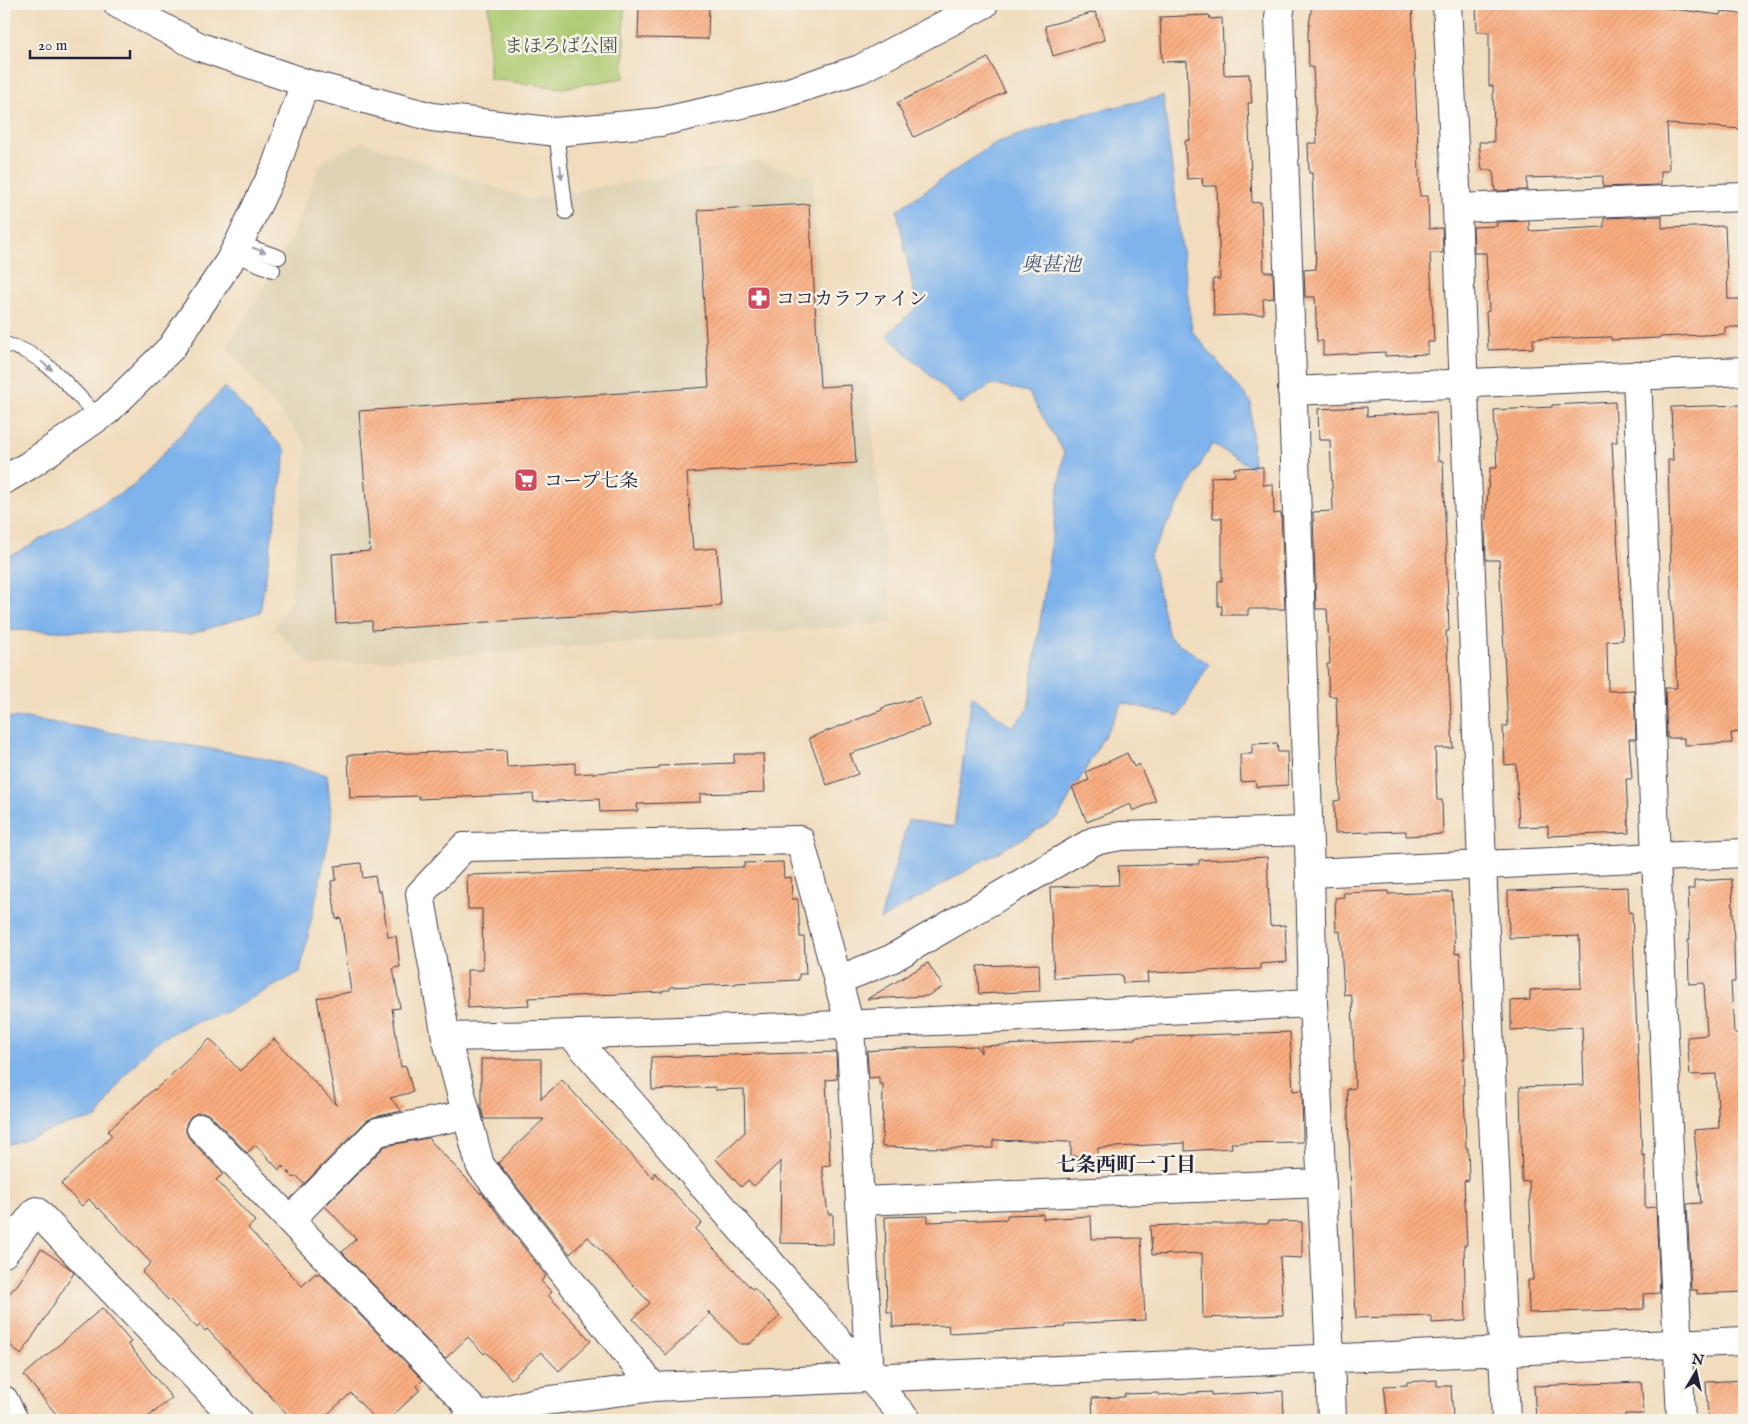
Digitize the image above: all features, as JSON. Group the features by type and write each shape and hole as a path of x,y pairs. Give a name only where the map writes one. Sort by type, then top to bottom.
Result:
{"street":[{"path":"118,4 200,47 305,83 432,117 556,132 660,122 773,97 860,69 984,4"},
{"path":"1281,4 1278,16 1310,873 1313,1003 1332,1420"},
{"path":"1447,4 1506,1420"},
{"path":"4,480 28,466 107,411 171,348 236,249 275,168 305,83"},
{"path":"1457,208 1744,197"},
{"path":"1292,391 1744,371"},
{"path":"1637,375 1681,1420"},
{"path":"838,980 891,959 1094,841 1121,836 1308,831"},
{"path":"653,1387 480,1165 446,1037 420,894 464,848 800,840 850,1026 870,1378"},
{"path":"1310,873 1744,853"},
{"path":"446,1037 850,1026 1313,1003"},
{"path":"572,1035 907,1420"},
{"path":"290,1220 377,1132 466,1115"},
{"path":"201,1128 290,1220 473,1418 540,1411 653,1387 1744,1341"},
{"path":"860,1201 1322,1183"},
{"path":"4,1253 36,1211 237,1420"},
{"path":"4,1400 14,1420"}],"lane":[{"path":"556,132 566,212"},
{"path":"236,249 276,263"},
{"path":"4,344 14,346 54,372 98,417"}],"shaded area":[{"path":"363,142 529,199 756,161 812,176 827,381 868,383 892,623 311,666 275,628 291,599 307,445 227,348 292,237 320,166 329,158"}],"green space":[{"name":"まほろば公園","path":"489,4 624,4 624,78 562,88 489,79"}],"water":[{"name":"奥甚池","path":"1163,96 1192,331 1251,402 1253,468 1212,444 1150,555 1169,637 1209,664 1179,716 1123,703 1058,818 880,920 908,820 954,827 972,696 1012,727 1028,709 1064,452 1028,392 992,384 961,404 887,335 917,307 897,210 995,143 1080,115"},
{"path":"225,387 286,451 260,612 191,634 4,630 4,558 132,487"},
{"path":"4,718 26,718 258,757 327,775 332,824 300,972 226,1012 188,1025 152,1045 124,1076 97,1118 66,1125 4,1147"}],"building":[{"path":"639,4 709,4 708,39 638,38"},
{"path":"1312,4 1412,4 1420,196 1428,196 1429,229 1442,228 1443,253 1430,253 1434,342 1428,342 1428,354 1385,356 1385,352 1323,355 1323,341 1317,341 1315,297 1305,297 1304,270 1316,269 1312,173 1309,173 1308,143 1317,143 1313,67 1309,67 1308,33"},
{"path":"1476,4 1635,4 1720,15 1721,11 1744,15 1744,129 1667,124 1669,171 1661,171 1661,185 1603,187 1603,176 1527,178 1527,190 1495,191 1493,170 1482,170 1479,142 1494,142 1493,86 1489,86 1489,32 1477,32"},
{"path":"1095,12 1105,40 1053,56 1045,26"},
{"path":"1209,15 1210,19 1222,18 1224,75 1249,74 1252,103 1248,103 1252,203 1261,202 1264,272 1273,272 1274,298 1263,299 1264,314 1214,316 1213,279 1220,279 1217,186 1203,186 1202,178 1187,179 1185,141 1190,140 1187,61 1162,62 1160,17"},
{"path":"988,58 1005,92 914,137 897,103"},
{"name":"コープ七条","path":"809,204 820,387 851,385 856,463 687,473 693,550 717,548 721,606 372,630 372,621 336,623 332,554 370,551 359,411 709,387 698,210"},
{"path":"1662,216 1662,228 1725,226 1728,299 1744,299 1744,327 1725,327 1725,334 1659,338 1611,340 1611,337 1533,339 1533,348 1488,350 1486,312 1489,311 1486,253 1474,253 1473,227 1497,226 1497,222 1529,221 1529,231 1604,227 1604,218"},
{"path":"1615,402 1617,442 1612,442 1623,640 1607,641 1608,691 1634,690 1636,739 1629,739 1632,779 1626,779 1629,833 1548,836 1548,826 1519,827 1516,764 1505,765 1503,726 1508,726 1499,560 1486,560 1485,526 1490,468 1497,468 1494,410"},
{"path":"1744,405 1744,732 1731,733 1732,743 1684,745 1684,738 1667,738 1665,688 1677,688 1671,579 1668,460 1673,460 1671,407"},
{"path":"1367,407 1367,416 1436,412 1438,461 1443,461 1449,631 1446,631 1453,748 1435,748 1437,800 1442,800 1443,834 1406,836 1406,831 1335,833 1334,801 1340,800 1336,696 1329,696 1327,664 1330,664 1327,609 1316,609 1313,512 1333,511 1330,440 1319,440 1318,409"},
{"path":"1263,467 1263,485 1273,484 1274,514 1281,513 1285,609 1248,609 1248,615 1222,615 1222,606 1218,606 1218,581 1222,581 1222,518 1213,518 1211,477 1235,476 1234,468"},
{"path":"920,697 930,726 850,754 858,774 827,785 809,738 882,710 882,708"},
{"path":"1277,743 1278,752 1287,752 1288,785 1256,787 1255,781 1241,782 1240,754 1252,754 1252,744"},
{"path":"506,750 507,767 575,763 575,774 659,769 659,766 734,763 734,754 763,754 765,792 700,794 700,802 637,804 638,811 600,812 599,799 534,802 533,794 419,799 419,796 350,798 348,755"},
{"path":"1127,753 1134,767 1139,764 1156,801 1133,811 1130,804 1087,822 1072,787 1089,780 1086,772"},
{"path":"1267,857 1270,926 1285,925 1287,962 1260,964 1260,969 1147,973 1148,982 1123,983 1122,975 1054,978 1050,887 1119,885 1118,866 1199,864 1199,860"},
{"path":"783,862 784,878 791,877 792,899 798,899 800,937 804,937 806,974 799,974 799,980 670,987 670,990 663,990 663,992 528,998 529,1005 468,1008 467,970 483,970 482,909 468,909 467,875 744,867 744,863"},
{"path":"361,863 363,878 375,876 378,891 381,891 388,937 396,936 400,967 393,968 400,1008 392,1009 401,1067 406,1066 413,1092 390,1098 402,1111 374,1117 366,1121 304,1184 297,1176 294,1178 282,1166 279,1170 256,1145 247,1153 206,1113 197,1113 190,1117 186,1124 186,1132 189,1138 223,1174 216,1180 255,1221 248,1228 302,1286 316,1273 317,1275 319,1273 423,1380 417,1386 420,1390 388,1420 376,1420 351,1393 321,1420 293,1420 207,1329 205,1331 200,1325 197,1328 142,1272 151,1263 99,1208 89,1199 82,1206 61,1184 112,1136 108,1131 210,1039 240,1071 274,1039 336,1105 317,998 351,992 341,918 336,919 331,881 336,880 335,866"},
{"path":"1732,879 1735,982 1731,982 1734,1033 1739,1033 1744,1121 1744,1190 1739,1190 1744,1254 1744,1292 1697,1294 1697,1290 1691,1290 1687,1204 1701,1203 1694,1130 1719,1128 1716,1074 1690,1075 1687,1037 1707,1035 1704,983 1689,984 1688,889 1694,889 1694,881"},
{"path":"1628,887 1629,913 1632,912 1642,1156 1645,1155 1645,1208 1656,1207 1660,1293 1643,1294 1644,1309 1529,1313 1528,1280 1533,1280 1529,1181 1522,1182 1520,1087 1584,1085 1582,1027 1511,1030 1511,1001 1530,1000 1530,990 1581,988 1579,936 1509,938 1508,891"},
{"path":"1388,891 1388,894 1452,892 1455,954 1460,953 1465,1059 1463,1059 1466,1148 1468,1148 1469,1180 1464,1181 1467,1245 1464,1245 1466,1321 1432,1323 1432,1316 1356,1318 1347,1089 1355,1088 1352,999 1350,994 1344,995 1340,931 1336,932 1335,898 1344,897 1343,893"},
{"path":"928,963 943,987 927,996 867,999"},
{"path":"1039,964 1040,991 979,994 977,966"},
{"path":"1290,1032 1293,1091 1302,1090 1303,1142 1231,1143 1232,1148 1185,1151 1185,1143 1098,1148 1098,1155 1071,1156 1071,1142 993,1140 993,1148 882,1147 883,1084 879,1084 879,1077 869,1078 867,1051 977,1046 981,1053 981,1046 1135,1039 1135,1037"},
{"path":"836,1052 837,1079 826,1080 830,1165 822,1166 828,1214 833,1214 833,1244 780,1243 781,1161 754,1186 748,1180 741,1187 716,1159 745,1132 744,1089 715,1090 715,1087 652,1090 651,1057"},
{"path":"481,1059 541,1059 541,1099 562,1080 654,1179 654,1172 702,1223 695,1229 780,1316 750,1344 740,1344 708,1311 709,1315 666,1355 633,1319 650,1303 588,1237 570,1254 498,1163 544,1119 484,1119 481,1108"},
{"path":"428,1138 481,1194 481,1192 546,1276 541,1281 552,1292 548,1295 591,1341 559,1371 541,1352 511,1379 486,1352 484,1354 468,1337 445,1359 342,1252 356,1239 325,1206 385,1146"},
{"path":"1043,1214 1043,1219 1091,1216 1092,1239 1141,1238 1145,1320 1065,1324 1065,1327 949,1333 948,1325 893,1327 892,1312 887,1312 885,1217 928,1216 928,1222 1007,1219 1007,1215"},
{"path":"1268,1221 1302,1222 1302,1258 1280,1257 1283,1315 1203,1318 1202,1253 1152,1255 1150,1226 1268,1224"},
{"path":"41,1249 74,1273 21,1355 4,1339 4,1299 18,1284"},
{"path":"102,1308 131,1342 128,1344 172,1398 144,1420 61,1420 24,1375"},
{"path":"1437,1380 1437,1386 1451,1386 1453,1418 1388,1420 1384,1386 1407,1385 1407,1382"},
{"path":"1744,1380 1744,1420 1708,1420 1706,1382"},
{"path":"1641,1382 1644,1414 1625,1414 1625,1417 1536,1420 1534,1386"},
{"path":"1283,1391 1284,1420 1093,1420 1092,1398 1125,1397 1124,1394 1158,1393 1158,1395 1212,1392 1212,1395"}],"place":[{"name":"ココカラファイン","path":"759,298"},
{"name":"コープ七条","path":"526,480"}],"district":[{"name":"七条西町一丁目","path":"1126,1164"}]}
